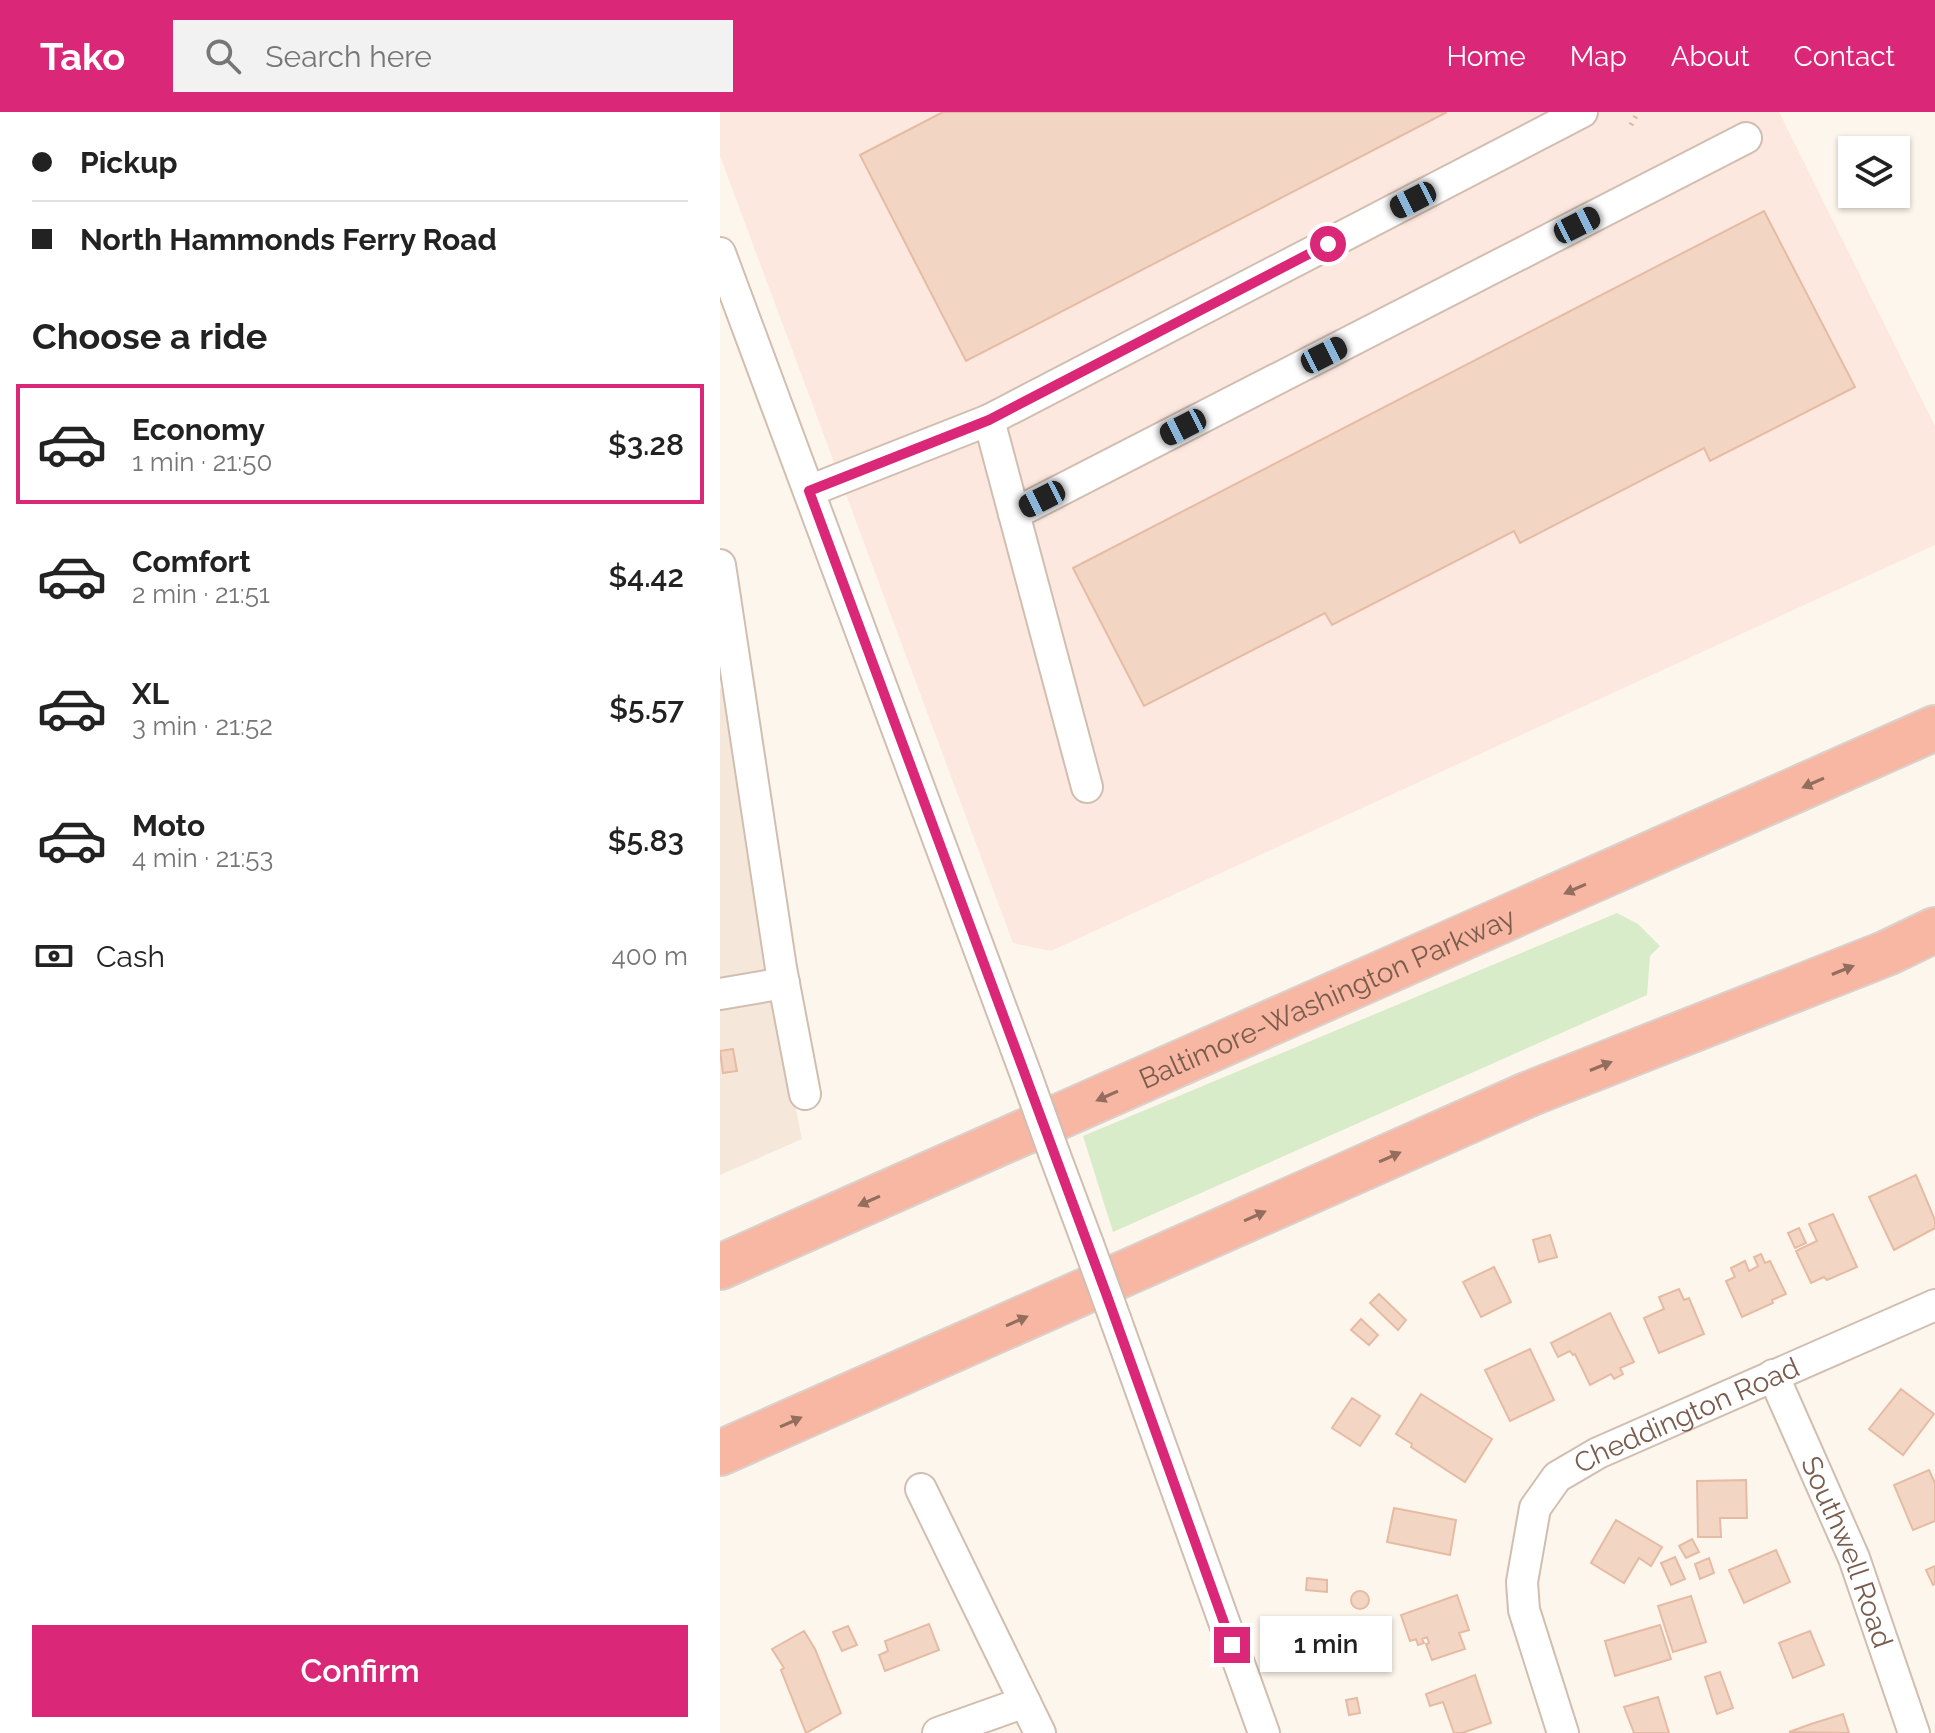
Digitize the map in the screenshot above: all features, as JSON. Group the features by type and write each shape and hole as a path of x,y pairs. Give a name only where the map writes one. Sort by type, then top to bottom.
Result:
{"highway":[{"path":"1863,761 1935,711"},
{"name":"Baltimore-Washington Parkway","path":"720,1267 1935,728"},
{"path":"720,1453 1529,1094 1935,932"}],"street":[{"path":"809,491 989,420 1582,112"},
{"path":"1014,514 1746,138"},
{"path":"720,253 1026,1075 1264,1733"},
{"path":"989,420 1087,787"},
{"path":"720,565 784,983 805,1094"},
{"path":"720,994 784,983"},
{"name":"Cheddington Road","path":"1563,1733 1524,1610 1522,1582 1535,1508 1557,1477 1598,1453 1935,1305"},
{"name":"Southwell Road","path":"1773,1375 1854,1558 1914,1733"},
{"path":"921,1489 1040,1733"},
{"path":"938,1733 1025,1702"}],"path":[{"path":"1631,125 1638,112"}],"shaded area":[{"path":"720,112 1779,112 1935,426 1935,545 1051,951 1013,943 720,156"},
{"path":"726,686 768,972 802,1139 720,1175 720,689"}],"green space":[{"path":"1617,913 1638,924 1660,946 1650,956 1647,995 1113,1232 1083,1136"}],"building":[{"path":"943,112 1447,112 966,361 860,155"},
{"path":"1764,211 1855,387 1710,461 1704,448 1520,543 1514,531 1332,625 1325,613 1144,706 1073,568"},
{"path":"733,1049 737,1071 723,1073 720,1051"},
{"path":"1916,1175 1935,1220 1935,1228 1894,1250 1869,1197"},
{"path":"1833,1214 1857,1267 1827,1280 1824,1277 1811,1283 1796,1251 1817,1241 1809,1224"},
{"path":"1799,1228 1806,1243 1795,1248 1788,1233"},
{"path":"1550,1235 1557,1257 1539,1262 1533,1240"},
{"path":"1761,1254 1765,1263 1770,1261 1786,1294 1742,1317 1726,1281 1735,1277 1731,1268 1745,1261 1749,1271 1758,1266 1754,1257"},
{"path":"1494,1267 1511,1302 1481,1317 1463,1282"},
{"path":"1679,1289 1684,1300 1689,1298 1704,1334 1659,1353 1644,1318 1664,1309 1659,1297"},
{"path":"1379,1294 1406,1320 1398,1330 1370,1303"},
{"path":"1610,1313 1634,1362 1620,1368 1623,1374 1614,1379 1611,1374 1590,1385 1575,1354 1570,1351 1558,1357 1551,1343"},
{"path":"1361,1319 1378,1335 1369,1345 1351,1330"},
{"path":"1530,1349 1554,1400 1510,1421 1485,1370"},
{"path":"1901,1389 1934,1414 1903,1455 1869,1429"},
{"path":"1421,1394 1492,1439 1465,1482 1396,1434"},
{"path":"1352,1398 1380,1416 1360,1446 1332,1428"},
{"path":"1929,1470 1935,1483 1935,1521 1913,1530 1894,1485"},
{"path":"1746,1480 1747,1518 1720,1518 1721,1537 1698,1537 1697,1481"},
{"path":"1394,1508 1456,1520 1450,1555 1387,1542"},
{"path":"1616,1520 1662,1547 1651,1566 1639,1558 1624,1583 1591,1563"},
{"path":"1692,1539 1699,1552 1686,1558 1679,1546"},
{"path":"1776,1550 1790,1582 1744,1603 1729,1570"},
{"path":"1675,1557 1685,1579 1671,1585 1661,1563"},
{"path":"1709,1558 1714,1573 1700,1579 1695,1564"},
{"path":"1935,1566 1935,1584 1933,1585 1926,1570"},
{"path":"1307,1578 1327,1580 1327,1592 1306,1590"},
{"path":"1360,1591 1369,1600 1360,1609 1351,1600"},
{"path":"1457,1595 1469,1630 1459,1633 1465,1649 1432,1660 1426,1644 1429,1643 1427,1637 1422,1639 1424,1643 1418,1645 1416,1639 1410,1641 1401,1615"},
{"path":"1691,1596 1706,1642 1673,1652 1658,1606"},
{"path":"929,1624 939,1650 885,1671 879,1655 888,1651 885,1641"},
{"path":"1660,1625 1671,1659 1615,1676 1605,1641"},
{"path":"848,1626 857,1645 842,1651 833,1632"},
{"path":"804,1631 815,1649 841,1713 806,1733 781,1670 784,1668 772,1649"},
{"path":"1810,1631 1824,1665 1793,1678 1779,1643"},
{"path":"1720,1672 1733,1708 1717,1714 1705,1677"},
{"path":"1475,1675 1491,1723 1454,1733 1443,1702 1430,1706 1426,1694"},
{"path":"1658,1697 1669,1733 1634,1733 1624,1707"},
{"path":"1357,1698 1360,1713 1349,1715 1346,1700"},
{"path":"1843,1714 1849,1733 1789,1732 1811,1724"}],"route":[{"path":"1232,1645 1107,1296 809,491 989,420 1328,244"}]}
